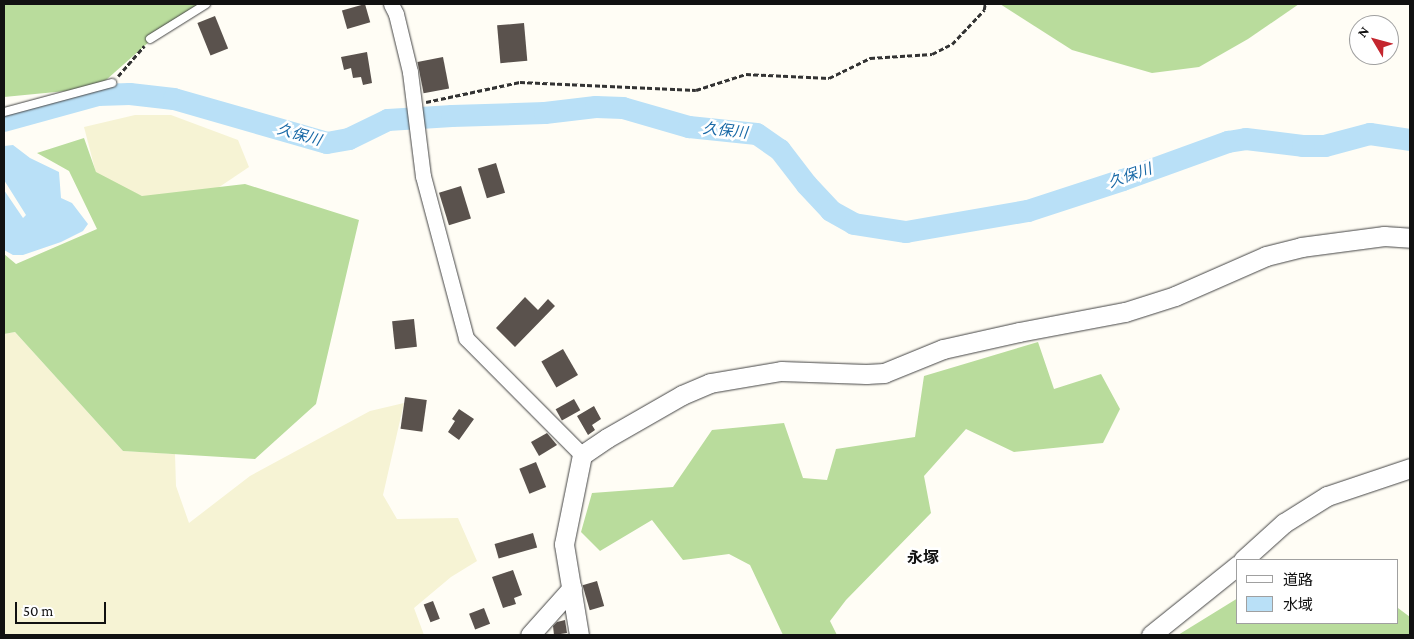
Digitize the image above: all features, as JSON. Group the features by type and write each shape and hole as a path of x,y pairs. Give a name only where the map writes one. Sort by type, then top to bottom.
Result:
{"street":[{"path":"391,4 396,14 415,105 423,176 466,338 582,455"},
{"path":"580,635 564,544 582,455 607,438 673,400 710,383 781,371 884,373 943,349 1133,309 1175,296 1275,254 1301,247 1384,236 1410,238"},
{"path":"1244,559 1284,523 1327,496 1410,468"},
{"path":"1151,635 1236,567"},
{"path":"530,635 572,588"}],"lane":[{"path":"150,39 206,4"},
{"path":"4,112 112,84"}],"path":[{"path":"415,105 520,82 696,90 746,74 828,78 870,58 932,54 952,44 984,10 985,4"},
{"path":"112,84 150,39"}],"shaded area":[{"path":"135,115 171,115 238,140 249,167 197,202 142,196 97,177 84,127"},
{"path":"15,332 123,451 175,454 176,486 189,523 250,476 370,411 404,403 383,495 397,519 458,518 477,561 451,577 414,608 424,635 4,635 4,334"}],"green space":[{"path":"4,4 203,4 159,33 97,88 4,97"},
{"path":"1000,4 1299,4 1248,39 1199,67 1152,73 1072,50"},
{"path":"84,138 96,172 142,196 245,184 359,220 316,404 255,459 123,451 15,332 4,334 4,254 16,264 97,229 69,171 37,153"},
{"path":"1038,342 1054,389 1101,374 1120,409 1103,443 1014,452 966,429 924,476 931,513 846,600 830,621 837,635 783,635 750,565 729,554 683,560 652,520 600,551 581,532 592,493 673,487 712,430 784,423 803,478 827,480 836,449 915,437 924,376"},
{"path":"1236,599 1236,624 1399,624 1399,609 1410,617 1410,635 1178,635"}],"water":[{"path":"13,145 30,158 59,172 61,198 72,203 88,224 83,231 61,242 23,255 13,255 4,250 4,190 23,218 26,215 4,180 4,146"}],"building":[{"path":"365,4 370,22 347,29 342,11"},
{"path":"215,16 228,48 210,56 197,23"},
{"path":"524,23 527,61 500,63 497,25"},
{"path":"367,52 372,83 363,85 361,77 353,78 351,68 344,70 341,57"},
{"path":"443,57 449,88 424,93 417,62"},
{"path":"496,163 505,193 487,198 478,169"},
{"path":"461,186 471,219 449,225 439,193"},
{"path":"525,297 538,310 548,299 555,306 515,347 496,328"},
{"path":"414,319 417,347 395,349 392,321"},
{"path":"563,349 578,375 556,387 541,362"},
{"path":"405,397 427,400 422,432 401,429"},
{"path":"574,399 580,410 562,421 556,409"},
{"path":"594,406 601,419 592,425 595,430 588,435 577,416"},
{"path":"459,409 474,419 459,440 448,432 455,421 452,419"},
{"path":"547,433 557,445 539,456 531,442"},
{"path":"536,462 546,487 529,494 519,469"},
{"path":"533,533 537,547 499,558 495,544"},
{"path":"513,570 522,595 514,598 516,604 503,608 492,577"},
{"path":"597,581 604,606 590,610 583,585"},
{"path":"433,601 440,619 430,622 424,605"},
{"path":"484,608 490,624 475,630 469,614"},
{"path":"565,620 567,633 554,635 553,626 557,622"}],"waterway":[{"name":"久保川","path":"4,121 98,95 130,94 174,99 327,143 349,139 388,120 545,113 596,107 623,108 689,127 757,134 780,150 807,185 831,211 854,224 906,232 1028,211 1123,180 1228,142 1246,139 1303,146 1325,146 1370,134 1410,140"}],"district":[{"name":"永塚","path":"923,558"}]}
